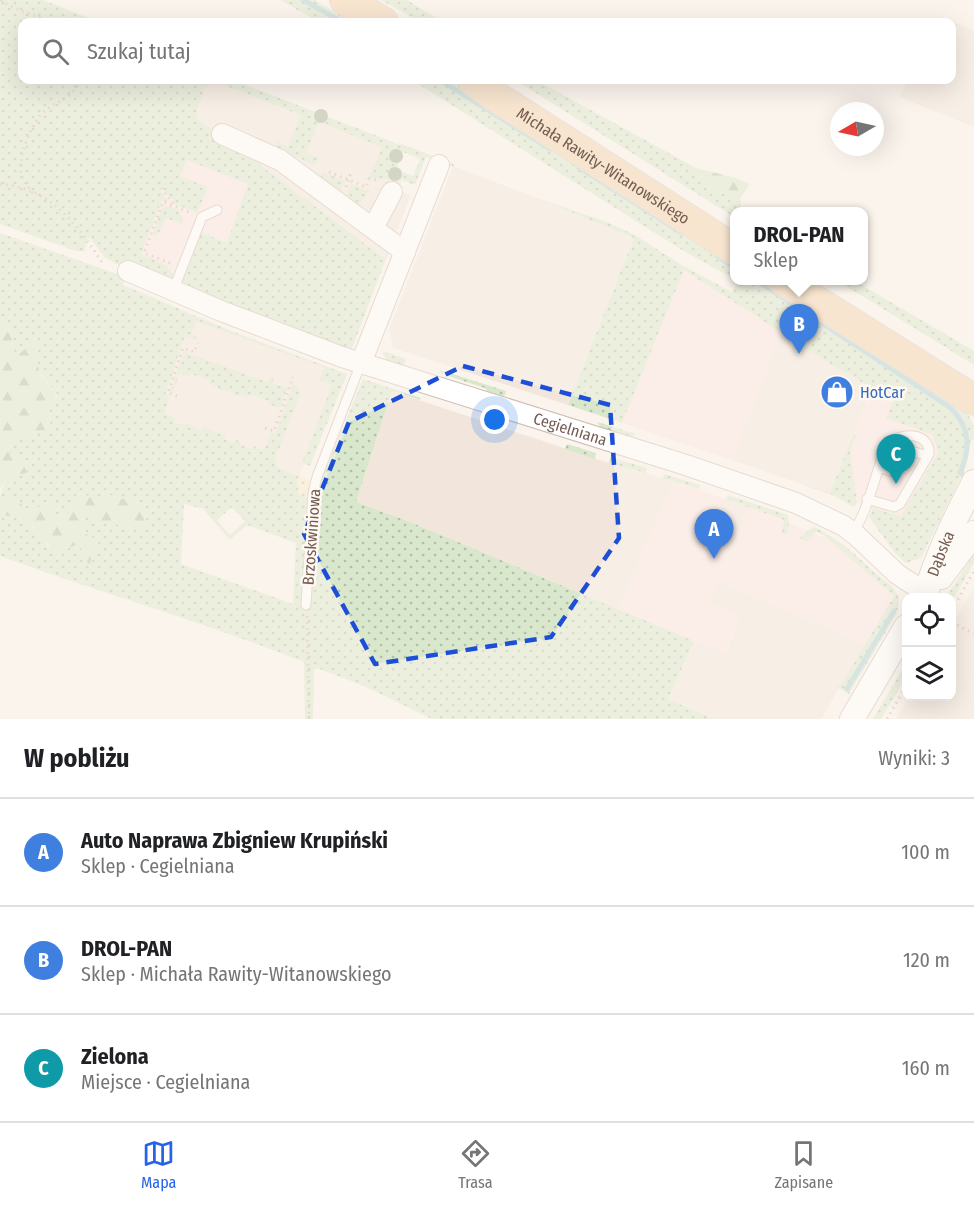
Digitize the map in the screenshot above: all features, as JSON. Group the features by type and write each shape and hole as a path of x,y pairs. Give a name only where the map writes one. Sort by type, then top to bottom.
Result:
{"main road":[{"path":"345,0 376,18"},
{"name":"Michała Rawity-Witanowskiego","path":"478,84 730,246"},
{"name":"Michała Rawity-Witanowskiego","path":"495,84 730,224"},
{"path":"791,285 973,396"},
{"path":"826,285 973,396"}],"street":[{"path":"222,134 280,160 405,252"},
{"path":"362,363 439,165"},
{"path":"373,228 392,192"},
{"name":"Cegielniana","path":"128,271 221,311 362,363 764,491 815,511 852,532 922,593"},
{"name":"Dąbska","path":"926,593 954,522 974,482"},
{"name":"Dąbska","path":"927,593 971,535"},
{"path":"852,719 902,634"}],"lane":[{"path":"173,291 202,217 217,210"},
{"name":"Brzoskwiniowa","path":"306,605 313,493 317,477 362,363"},
{"path":"852,532 857,526 883,455 888,444 899,436 918,437 928,445 930,451 928,456 919,466 901,496 900,504 894,507 867,499"},
{"path":"888,444 928,456"},
{"path":"883,455 900,461"},
{"path":"879,467 893,472"},
{"path":"871,488 883,491"}],"path":[{"path":"2,0 15,9 41,18"},
{"path":"33,193 21,174 26,141 38,118 46,110 74,92 77,84"},
{"path":"0,184 11,185 33,193 60,209 72,219 103,264"},
{"path":"366,186 371,189"},
{"path":"161,188 174,206"},
{"path":"182,268 144,253 163,202 202,217"},
{"path":"177,396 168,393 183,348 194,352 198,343"},
{"path":"266,428 274,431 293,377"},
{"path":"956,602 974,571"},
{"name":"Brzoskwiniowa","path":"306,605 309,719"},
{"path":"956,625 974,634"},
{"path":"887,719 902,693"}],"highlighted area":[{"path":"463,366 610,405 619,538 551,637 375,664 304,534 349,422"}],"shaded area":[{"path":"956,23 974,30 974,127 899,97 906,84 956,84"},
{"path":"201,84 243,84 398,145 386,173 402,180 398,190 411,195 385,261 190,114"},
{"path":"190,114 385,261 184,284 132,261"},
{"path":"453,166 634,238 568,405 393,348 389,329"},
{"path":"684,269 781,333 732,460 622,423"},
{"path":"190,317 328,367 336,385 298,479 149,428"},
{"path":"781,333 871,389 830,494 732,460"},
{"path":"871,389 931,427 938,453 900,518 830,494"},
{"path":"392,391 609,463 674,481 618,609 408,521 356,502"},
{"path":"674,481 723,498 708,536 732,547 749,507 831,540 894,596 865,644 718,580 708,603 740,616 724,654 618,609"},
{"path":"723,498 749,507 732,547 707,536"},
{"path":"717,580 865,644 821,719 713,719 668,699 694,641 725,654 740,616 708,603"},
{"path":"974,588 974,719 896,719 907,701 956,701 956,618"}],"green space":[{"path":"0,0 43,0 89,18 18,18 18,84 209,84 206,86 196,111 197,118 385,259 390,248 351,351 183,286 184,274 201,232 227,243 248,184 187,160 180,176 208,187 197,213 175,204 161,187 160,190 168,202 162,200 141,254 166,265 174,275 171,281 116,264 104,257 90,238 87,240 85,251 76,251 0,224"},
{"path":"280,0 315,0 345,18 312,18"},
{"path":"381,0 407,0 436,18 413,18"},
{"path":"222,84 243,84 454,164 453,167 426,157 415,185 402,180 369,178 382,147 319,122 306,153 318,158 315,165 275,148 277,141 288,146 301,115","holes":["403,152 420,159 413,176 396,170"]},
{"path":"418,84 456,84 464,88 730,260 730,277 682,250"},
{"path":"521,84 543,84 696,168 699,174 715,188 740,199 741,207 730,207 730,214"},
{"path":"696,168 750,184 740,199 720,192 703,179"},
{"path":"323,172 345,181 339,193 320,179"},
{"path":"352,184 369,191 360,203 351,202 345,198"},
{"path":"537,198 607,222 635,235 685,267 732,292 736,285 769,285 967,412 974,426 974,440 971,440 966,467 921,558 906,563 895,553 869,517 873,508 901,516 938,453 933,435 886,418 893,401 824,360 684,270 622,423 568,405 634,238"},
{"path":"167,206 179,210 182,224 166,218 156,237 153,232 162,207"},
{"path":"0,233 125,277 123,285 234,332 347,374 310,466 302,463 332,385 320,380 324,367 196,321 191,334 197,336 196,339 185,336 165,394 170,396 164,414 175,418 174,422 192,424 191,427 202,431 204,427 225,435 224,439 235,443 236,440 241,442 240,445 252,449 253,446 264,450 271,432 276,433 293,384 297,386 300,395 274,462 278,468 297,476 298,494 307,498 325,464 328,464 363,379 421,398 420,400 392,391 356,502 408,521 694,641 668,699 713,719 432,719 366,687 317,668 314,670 313,719 305,719 304,662 0,556 0,517 3,515 26,522 49,548 63,552 75,545 81,548 82,553 89,553 98,540 86,533 82,520 87,516 123,526 145,528 146,505 102,493 100,500 79,493 68,514 62,517 54,513 52,504 48,502 31,512 13,498 5,498 0,502 1,492 9,478 23,474 31,465 9,453 9,446 32,433 52,428 50,411 57,396 39,371 38,348 34,343 19,354 14,352 9,326 0,325","holes":["184,504 203,509 230,540 247,525 296,543 293,604 181,564","232,507 245,521 230,535 217,520"]},
{"path":"844,285 862,285 974,351 974,365"},
{"path":"0,325 9,326 14,351 19,354 34,342 38,348 37,363 40,374 57,393 49,414 52,428 32,433 9,446 9,453 31,465 27,472 12,475 0,489"},
{"path":"184,352 268,382 271,376 274,378 272,383 287,388 280,408 250,394 248,397 240,394 239,396 230,393 231,391 217,389 218,387 209,383 210,380 191,374 190,377 179,373 173,393 170,392"},
{"path":"386,352 406,359 403,369 388,362 382,353"},
{"path":"440,370 506,391 504,397 500,399 490,396 485,388 439,373"},
{"path":"597,422 636,434 630,437 601,428"},
{"path":"853,435 856,436 850,452 857,503 854,507 830,494 797,483 830,493"},
{"path":"567,444 596,453 595,459 565,449"},
{"path":"610,457 647,468 645,475 643,472 609,463"},
{"path":"664,474 700,485 699,489 667,479 662,480"},
{"path":"79,493 100,500 102,493 146,505 145,529 87,517 82,520 86,533 99,540 97,548 89,553 90,564 81,559 81,548 75,545 58,554 52,553 48,544 40,540 33,527 19,518 3,515 0,517 0,502 10,496 31,512 48,502 52,504 54,513 62,517 68,514"},
{"path":"728,495 788,515 787,534 782,533 784,520 726,499"},
{"path":"815,527 854,554 891,586 899,598 896,615 849,694 837,687 842,683 894,596 825,536 816,532 806,542 799,539"},
{"path":"974,554 974,563 956,594 949,593"},
{"path":"902,670 902,684 881,719 873,719"}],"sand":[{"path":"297,476 316,482 320,496 317,513 313,512 307,498 298,494"}],"waterway":[{"path":"303,0 336,18"},
{"path":"446,84 550,149"},
{"path":"578,167 682,233"},
{"path":"717,256 730,264"},
{"path":"764,285 951,408 962,423 967,438 966,455 960,472 962,474"},
{"path":"847,689 894,611"}],"place":[{"name":"DROL-PAN","path":"799,354"},
{"name":"HotCar","path":"837,392"},
{"name":"Zielona","path":"896,484"},
{"name":"Auto Naprawa Zbigniew Krupiński","path":"714,559"}]}
